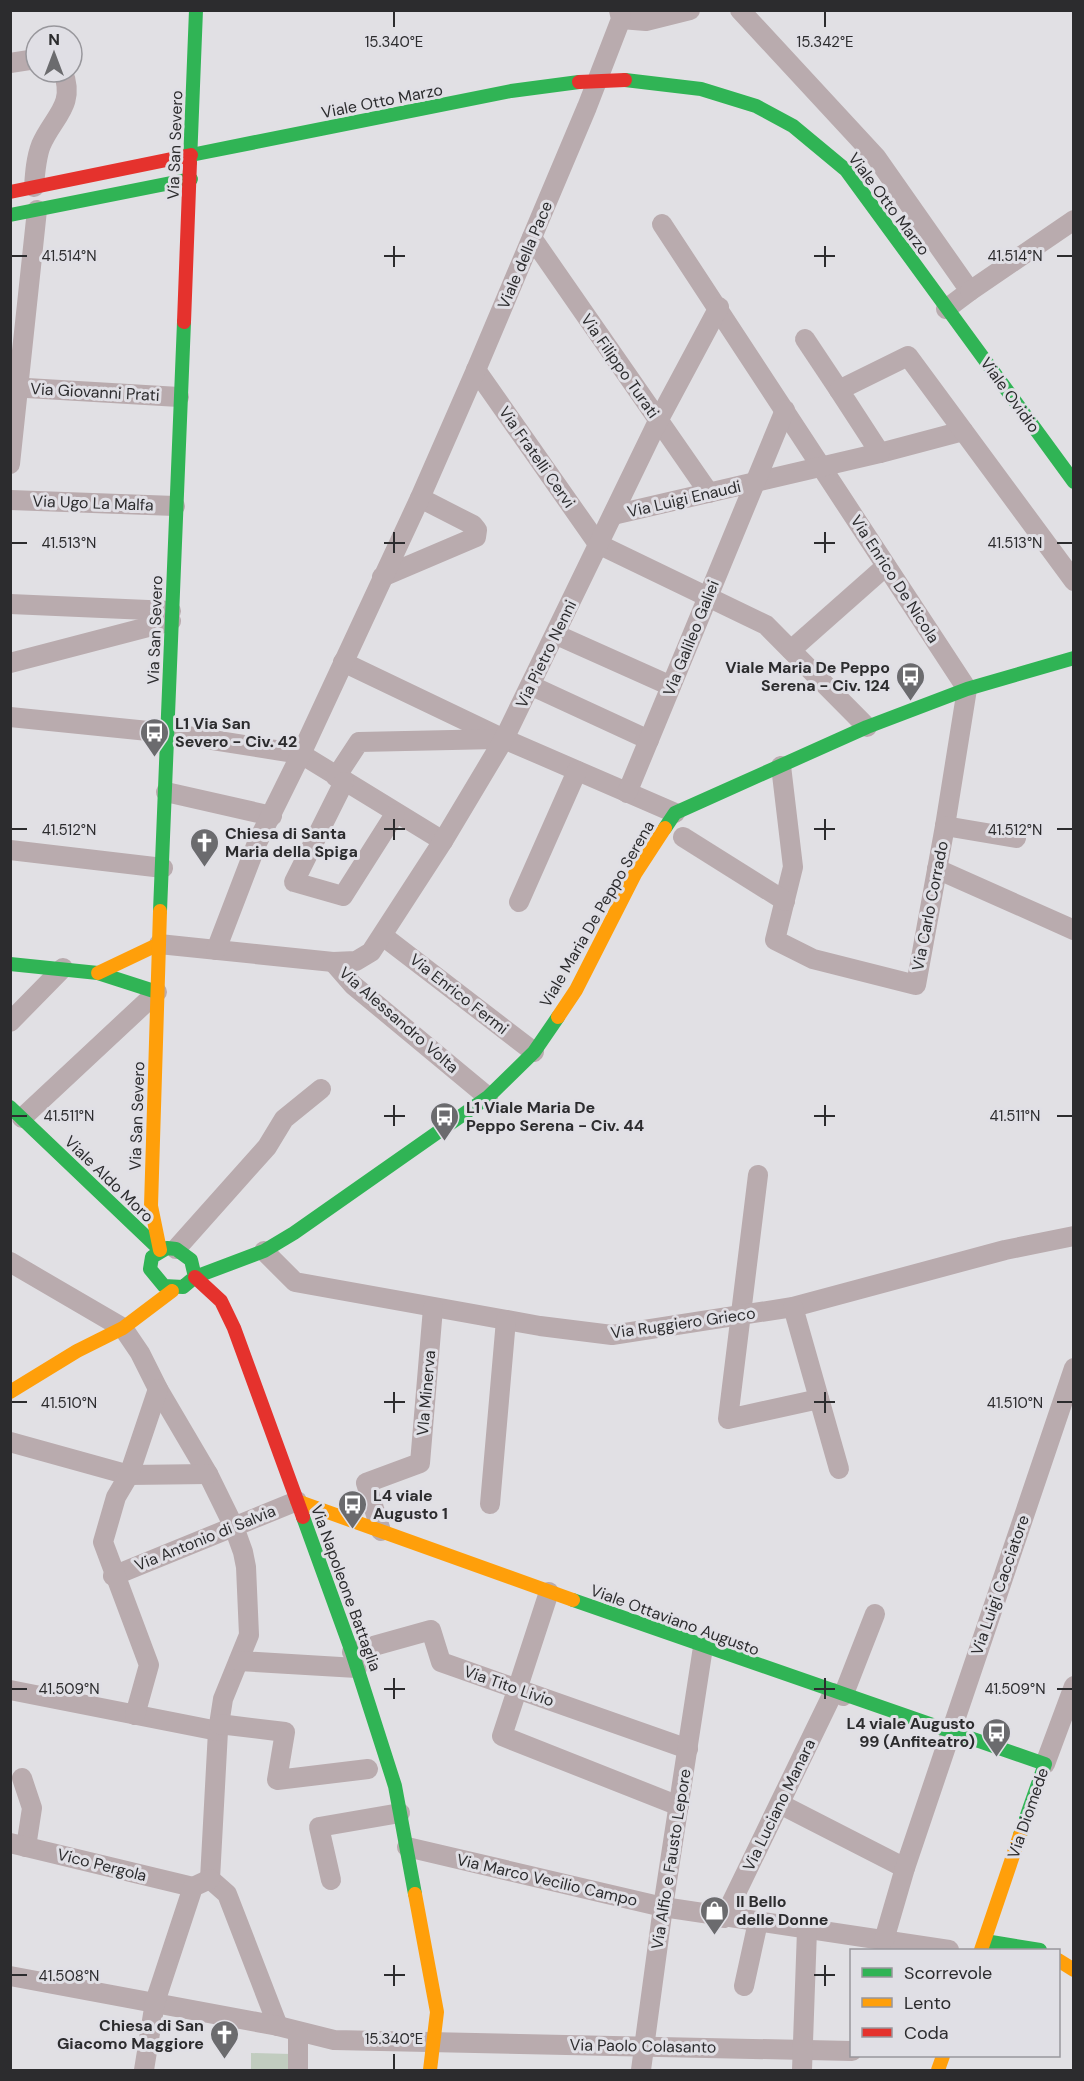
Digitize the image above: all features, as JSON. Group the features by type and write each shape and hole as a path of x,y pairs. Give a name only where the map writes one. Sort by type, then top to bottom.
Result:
{"main road":[{"name":"Via San Severo","path":"176,1253 151,1206 156,992 163,868 179,397 192,155 196,10"},
{"name":"Viale Otto Marzo","path":"10,192 512,91 579,82 625,80 661,82 741,101 772,113 812,140 846,170 946,309"},
{"path":"10,215 190,179"},
{"name":"Viale Ovidio","path":"946,309 1074,482"},
{"name":"Viale Maria De Peppo Serena","path":"195,1277 264,1251 488,1097 534,1052 576,990 635,874 675,813 867,727 967,689 1074,658"},
{"path":"98,973 159,944"},
{"path":"10,964 98,973 156,992"},
{"name":"Viale Aldo Moro","path":"16,1112 176,1253"},
{"path":"10,1392 77,1351 123,1328 172,1291 180,1289 195,1277 176,1253"},
{"path":"147,1310 152,1257 176,1253 235,1263 226,1282 221,1301"},
{"path":"150,1269 159,1283 172,1291"},
{"name":"Via Napoleone Battaglia","path":"195,1277 221,1301 234,1328 354,1660 390,1767 437,2012 430,2070"},
{"name":"Viale Ottaviano Augusto","path":"297,1501 703,1647 1045,1764"},
{"name":"Via Diomede","path":"983,1946 1045,1764"},
{"path":"983,1946 1026,1949"},
{"path":"1060,1961 1074,1970"}],"street":[{"path":"620,15 646,21 690,10"},
{"path":"740,10 876,157 970,291"},
{"name":"Viale della Pace","path":"216,950 257,843 302,754 420,498 476,370 532,238 620,15"},
{"path":"34,187 41,144 61,113 69,88 68,84"},
{"path":"10,464 14,387 37,210"},
{"path":"946,309 1074,220"},
{"name":"Via Enrico De Nicola","path":"662,224 719,307 967,689"},
{"name":"Via Filippo Turati","path":"532,238 709,494"},
{"name":"Via Pietro Nenni","path":"333,962 364,958 383,936 504,739 557,635 658,421 719,307"},
{"path":"805,339 880,453"},
{"path":"839,390 908,356 1074,581"},
{"name":"Via Fratelli Cervi","path":"476,370 598,544"},
{"name":"Via Giovanni Prati","path":"14,387 179,397"},
{"name":"Via Galileo Galiei","path":"627,793 785,410"},
{"path":"823,468 963,431"},
{"name":"Via Luigi Enaudi","path":"613,515 823,468"},
{"path":"382,577 476,537 477,530 473,525 420,498"},
{"name":"Via Ugo La Malfa","path":"10,500 175,506"},
{"path":"598,544 766,625 867,727"},
{"path":"791,650 886,566"},
{"path":"10,604 171,616"},
{"path":"10,663 171,616"},
{"path":"557,635 671,686"},
{"path":"343,662 504,739 675,813"},
{"path":"532,686 649,740"},
{"name":"Via Carlo Corrado","path":"784,901 775,940 813,959 845,969 916,985 938,869 967,689"},
{"path":"10,717 168,733 302,754 340,780 443,841"},
{"path":"395,813 344,896 294,882 359,742 504,739"},
{"path":"683,837 784,901 793,867 781,766"},
{"path":"519,902 577,771"},
{"path":"166,792 272,816"},
{"name":"Via Carlo Corrado","path":"945,826 1016,838"},
{"path":"10,850 163,868"},
{"path":"938,869 1074,930"},
{"name":"Via Enrico Fermi","path":"383,936 534,1052"},
{"name":"Via Alessandro Volta","path":"159,944 333,962 353,985 488,1097"},
{"path":"10,1022 63,968"},
{"path":"16,1112 156,992"},
{"path":"176,1253 267,1147 284,1119 321,1089"},
{"path":"758,1175 728,1419 819,1399"},
{"name":"Via Ruggiero Grieco","path":"264,1251 295,1282 433,1308 612,1335 793,1307 1005,1250 1074,1236"},
{"path":"10,1262 123,1328 140,1353 158,1389 211,1479 234,1527 246,1567 249,1635 224,1699 202,1883 154,2002 144,2070"},
{"path":"793,1307 839,1468"},
{"name":"VIa Minerva","path":"381,1531 366,1484 420,1462 433,1308"},
{"path":"490,1504 506,1320"},
{"name":"Via Luigi Cacciatore","path":"884,1940 905,1868 1074,1368"},
{"path":"135,1715 149,1665 113,1576 103,1542 116,1497 129,1475 158,1389"},
{"path":"10,1442 129,1475 211,1479"},
{"name":"Via Antonio di Salvia","path":"113,1576 297,1501"},
{"path":"549,1592 502,1736 679,1806"},
{"name":"Via Luciano Manara","path":"724,1918 838,1694 875,1614"},
{"name":"Via Tito Livio","path":"354,1660 431,1630 441,1662 688,1749"},
{"name":"Via Alfio e Fausto Lepore","path":"641,2070 642,2045 703,1647"},
{"path":"238,1661 354,1660"},
{"name":"Via Diomede","path":"1045,1764 1074,1686"},
{"path":"10,1690 135,1715 219,1728 285,1732 277,1780 368,1769"},
{"path":"18,1845 32,1808 22,1778"},
{"path":"780,1804 905,1868"},
{"path":"331,1880 319,1827 400,1813"},
{"name":"Vico Pergola","path":"18,1845 202,1883"},
{"name":"Via Marco Vecilio Campo","path":"407,1847 663,1907 724,1918 942,1949"},
{"path":"202,1883 227,1893 278,2026"},
{"path":"744,1986 758,1922"},
{"path":"802,2070 807,1930"},
{"path":"966,1949 983,1946"},
{"name":"Via Paolo Colasanto","path":"10,1976 278,2026 334,2040 850,2051"},
{"path":"298,2032 298,2070"}],"green space":[{"path":"251,2053 291,2054 291,2070 251,2070"}],"traffic: fast":[{"path":"190,162 196,10"},
{"path":"625,80 701,89 756,106 793,126 846,170 1074,482"},
{"path":"191,155 511,91 579,82"},
{"path":"10,215 191,179"},
{"path":"160,911 184,322"},
{"path":"665,828 675,813 867,727 967,689 1074,658"},
{"path":"10,964 98,973 157,992"},
{"path":"195,1277 264,1251 294,1233 488,1097 534,1052 558,1017"},
{"path":"10,1107 160,1250"},
{"path":"167,1248 176,1249 191,1260 195,1277 183,1287 164,1286 150,1269 152,1257 167,1248"},
{"path":"303,1517 352,1652 395,1786 415,1894"},
{"path":"573,1600 1045,1764 1020,1835"},
{"path":"985,1941 1034,1949"}],"traffic: slow":[{"path":"558,1017 576,990 635,874 665,828"},
{"path":"160,911 151,1206 160,1250"},
{"path":"98,973 159,944"},
{"path":"10,1392 77,1351 123,1328 172,1291"},
{"path":"297,1501 573,1600"},
{"path":"981,1949 1020,1835"},
{"path":"415,1894 437,2012 430,2070"},
{"path":"1060,1961 1074,1970"},
{"path":"938,2070 943,2057"}],"traffic: jam":[{"path":"579,82 625,80"},
{"path":"10,192 191,155"},
{"path":"184,322 190,162"},
{"path":"195,1277 221,1301 234,1328 303,1517"}],"place":[{"name":"Viale Maria De Peppo Serena - Civ. 124","path":"911,702"},
{"name":"L1 Via San Severo - Civ. 42","path":"154,758"},
{"name":"Chiesa di Santa Maria della Spiga","path":"204,868"},
{"name":"L1 Viale Maria De Peppo Serena - Civ. 44","path":"445,1142"},
{"name":"L4 viale Augusto 1","path":"352,1530"},
{"name":"L4 viale Augusto 99 (Anfiteatro)","path":"996,1758"},
{"name":"Il Bello delle Donne","path":"715,1936"},
{"name":"Chiesa di San Giacomo Maggiore","path":"225,2060"}]}
